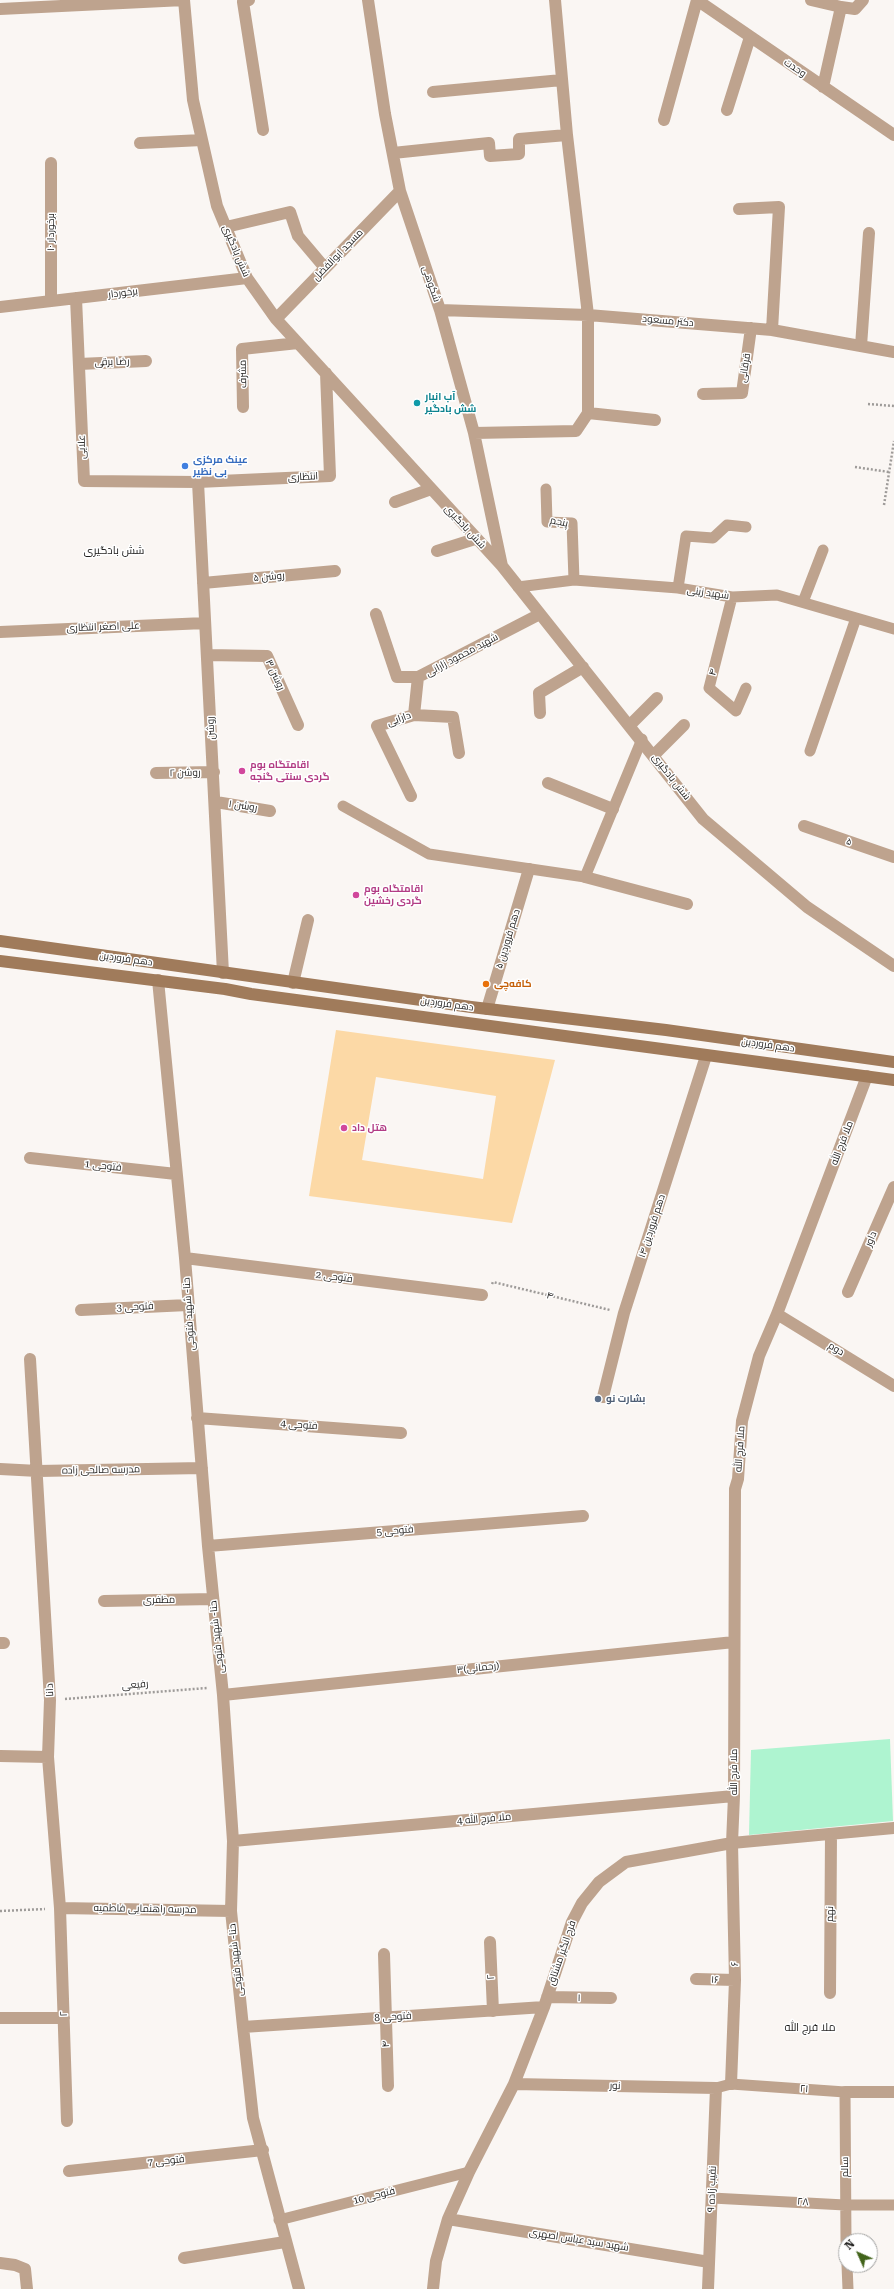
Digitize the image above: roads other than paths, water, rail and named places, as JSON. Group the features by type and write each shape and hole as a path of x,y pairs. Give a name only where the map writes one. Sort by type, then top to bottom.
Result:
{"main road":[{"name":"دهم فروردین","path":"0,941 293,983 487,1009 674,1031 894,1062"},
{"name":"دهم فروردین","path":"0,961 158,980 706,1056 894,1080"}],"street":[{"path":"5,6 184,0"},
{"name":"شش بادگیری","path":"184,0 193,100 217,206 247,278 276,319 475,539 502,566 642,739 703,819 807,906 894,966"},
{"path":"249,0 243,2 263,130"},
{"name":"شکوهی","path":"368,0 400,191 440,310 474,433 502,566"},
{"path":"474,433 576,431 588,413 588,315 567,136 555,0"},
{"path":"664,120 697,0"},
{"name":"وحدت","path":"697,0 894,135"},
{"path":"811,0 855,9 863,0"},
{"path":"823,87 841,7"},
{"path":"727,110 750,37"},
{"path":"433,92 562,80"},
{"path":"393,153 489,143 490,156 519,154 518,139 567,136"},
{"path":"140,143 202,140"},
{"name":"برخوردار ۱۰","path":"50,163 51,301"},
{"name":"مسجد ابوالفضل","path":"276,319 400,191"},
{"path":"739,209 779,207 772,330"},
{"path":"226,226 290,212 298,236 325,268"},
{"path":"860,346 869,233"},
{"name":"برخوردار","path":"0,307 247,278"},
{"name":"علایی","path":"76,298 84,481 198,482"},
{"name":"دکتر مسعود","path":"440,310 588,315 751,328 772,330 894,352"},
{"name":"قرقانی","path":"703,394 742,392 751,328"},
{"name":"مشرف","path":"244,407 242,349 298,343"},
{"name":"رضا برقی","path":"79,364 146,361"},
{"name":"انتظاری","path":"198,482 330,476 326,373"},
{"path":"588,413 655,420"},
{"name":"روشن","path":"198,482 216,802 223,973"},
{"path":"395,502 431,489"},
{"path":"437,551 475,539"},
{"name":"روشن ۵","path":"203,583 335,571"},
{"name":"شهید محمود زارانی","path":"376,614 397,677 418,677 540,614"},
{"name":"علی اصغر انتظاری","path":"0,632 205,623"},
{"name":"روشن ۳","path":"207,655 267,656 298,725"},
{"path":"540,713 539,693 583,667"},
{"name":"دارایی","path":"411,796 377,726 414,715 418,677"},
{"path":"630,725 657,698"},
{"path":"414,715 453,717 458,753"},
{"path":"654,756 684,725"},
{"name":"روشن ۲","path":"156,773 214,772"},
{"path":"548,784 613,809"},
{"name":"روشن ۱","path":"216,802 270,811"},
{"name":"۵","path":"804,826 894,857"},
{"name":"دهم فروردین ۵","path":"487,1009 529,869"},
{"path":"585,877 687,904"},
{"path":"293,983 308,920"},
{"name":"حنا- شهید فتوحی","path":"158,980 185,1258 197,1418 222,1690 233,1841 231,1910 243,2027 253,2118 263,2150 279,2220 299,2289"},
{"name":"دهم فروردین ۱۴","path":"603,1397 624,1314 706,1056"},
{"name":"ملا فرج الله","path":"732,1843 734,1796 735,1489 738,1479 742,1421 759,1356 777,1314 867,1076"},
{"name":"فتوحی 1","path":"30,1158 176,1174"},
{"name":"داور","path":"848,1292 894,1186"},
{"name":"فتوحی 2","path":"185,1258 482,1295"},
{"name":"فتوحی 3","path":"81,1310 188,1304"},
{"name":"دوم","path":"777,1314 894,1386"},
{"name":"دانا","path":"30,1359 38,1471 50,1700 48,1757 60,1908"},
{"name":"فتوحی 4","path":"197,1418 400,1433"},
{"name":"مدرسه صالحی زاده","path":"0,1469 38,1471 202,1468"},
{"name":"فتوحی 5","path":"208,1546 583,1516"},
{"name":"مظفری","path":"104,1601 213,1599"},
{"name":"۳(رحمانی)","path":"222,1690 734,1642"},
{"path":"0,1756 48,1757"},
{"name":"4 ملا فرج الله","path":"233,1841 734,1796"},
{"name":"فرح انگیز مشتاق","path":"433,2289 436,2261 448,2219 469,2172 514,2084 545,2002 572,1922 582,1903 599,1882 626,1862 732,1843 894,1828"},
{"name":"نهم","path":"830,1993 831,1834"},
{"name":"۶","path":"732,1843 735,1980 732,2084"},
{"name":"مدرسه راهنمایی فاطمیه","path":"60,1908 231,1910"},
{"name":"۲","path":"60,1908 67,2121"},
{"name":"۲","path":"490,1942 493,2011"},
{"name":"۴","path":"384,1954 388,2086"},
{"name":"۱۶","path":"696,1979 735,1980"},
{"name":"۱","path":"545,2002 611,1998"},
{"name":"فتوحی 8","path":"243,2027 493,2011 545,2002"},
{"path":"0,2018 64,2018"},
{"name":"نور","path":"514,2084 716,2088"},
{"name":"نقیب زاده ۹","path":"708,2289 716,2088"},
{"name":"۲۱","path":"845,2092 894,2092"},
{"name":"فتوحی 7","path":"68,2171 263,2150"},
{"name":"شهید سید عباس اصهری","path":"448,2219 709,2262"},
{"path":"184,2258 285,2242"},
{"path":"0,2263 15,2264 25,2269 27,2289"}],"lane":[{"name":"پنجم","path":"546,489 547,522 572,523 574,580"},
{"path":"678,588 686,536 713,538 728,525 746,527"},
{"path":"803,602 823,550"},
{"name":"شهید زینی","path":"518,587 574,580 678,588 732,597 777,595 894,629"},
{"name":"۴","path":"732,597 709,688 736,711 746,688"},
{"path":"810,751 856,618"},
{"path":"343,806 429,854 585,877 642,739"},
{"name":"۲۱","path":"716,2088 732,2084 845,2092"},
{"name":"سالم","path":"845,2092 846,2233"},
{"name":"فتوحی 10","path":"279,2220 469,2172"},
{"name":"۲۸","path":"712,2198 845,2205 894,2205"},
{"path":"847,2273 848,2289"}],"place":[{"name":"آب انبار شش بادگیر","path":"417,403"},
{"name":"عینک مرکزی بی نظیر","path":"185,466"},
{"name":"اقامتگاه بوم گردی سنتی گنجه","path":"242,771"},
{"name":"اقامتگاه بوم گردی رخشین","path":"356,895"},
{"name":"کافه‌چی","path":"486,984"},
{"name":"هتل داد","path":"344,1128"},
{"name":"بشارت نو","path":"598,1399"}],"district":[{"name":"شش بادگیری","path":"114,551"},
{"name":"ملا فرج الله","path":"810,2028"}]}
